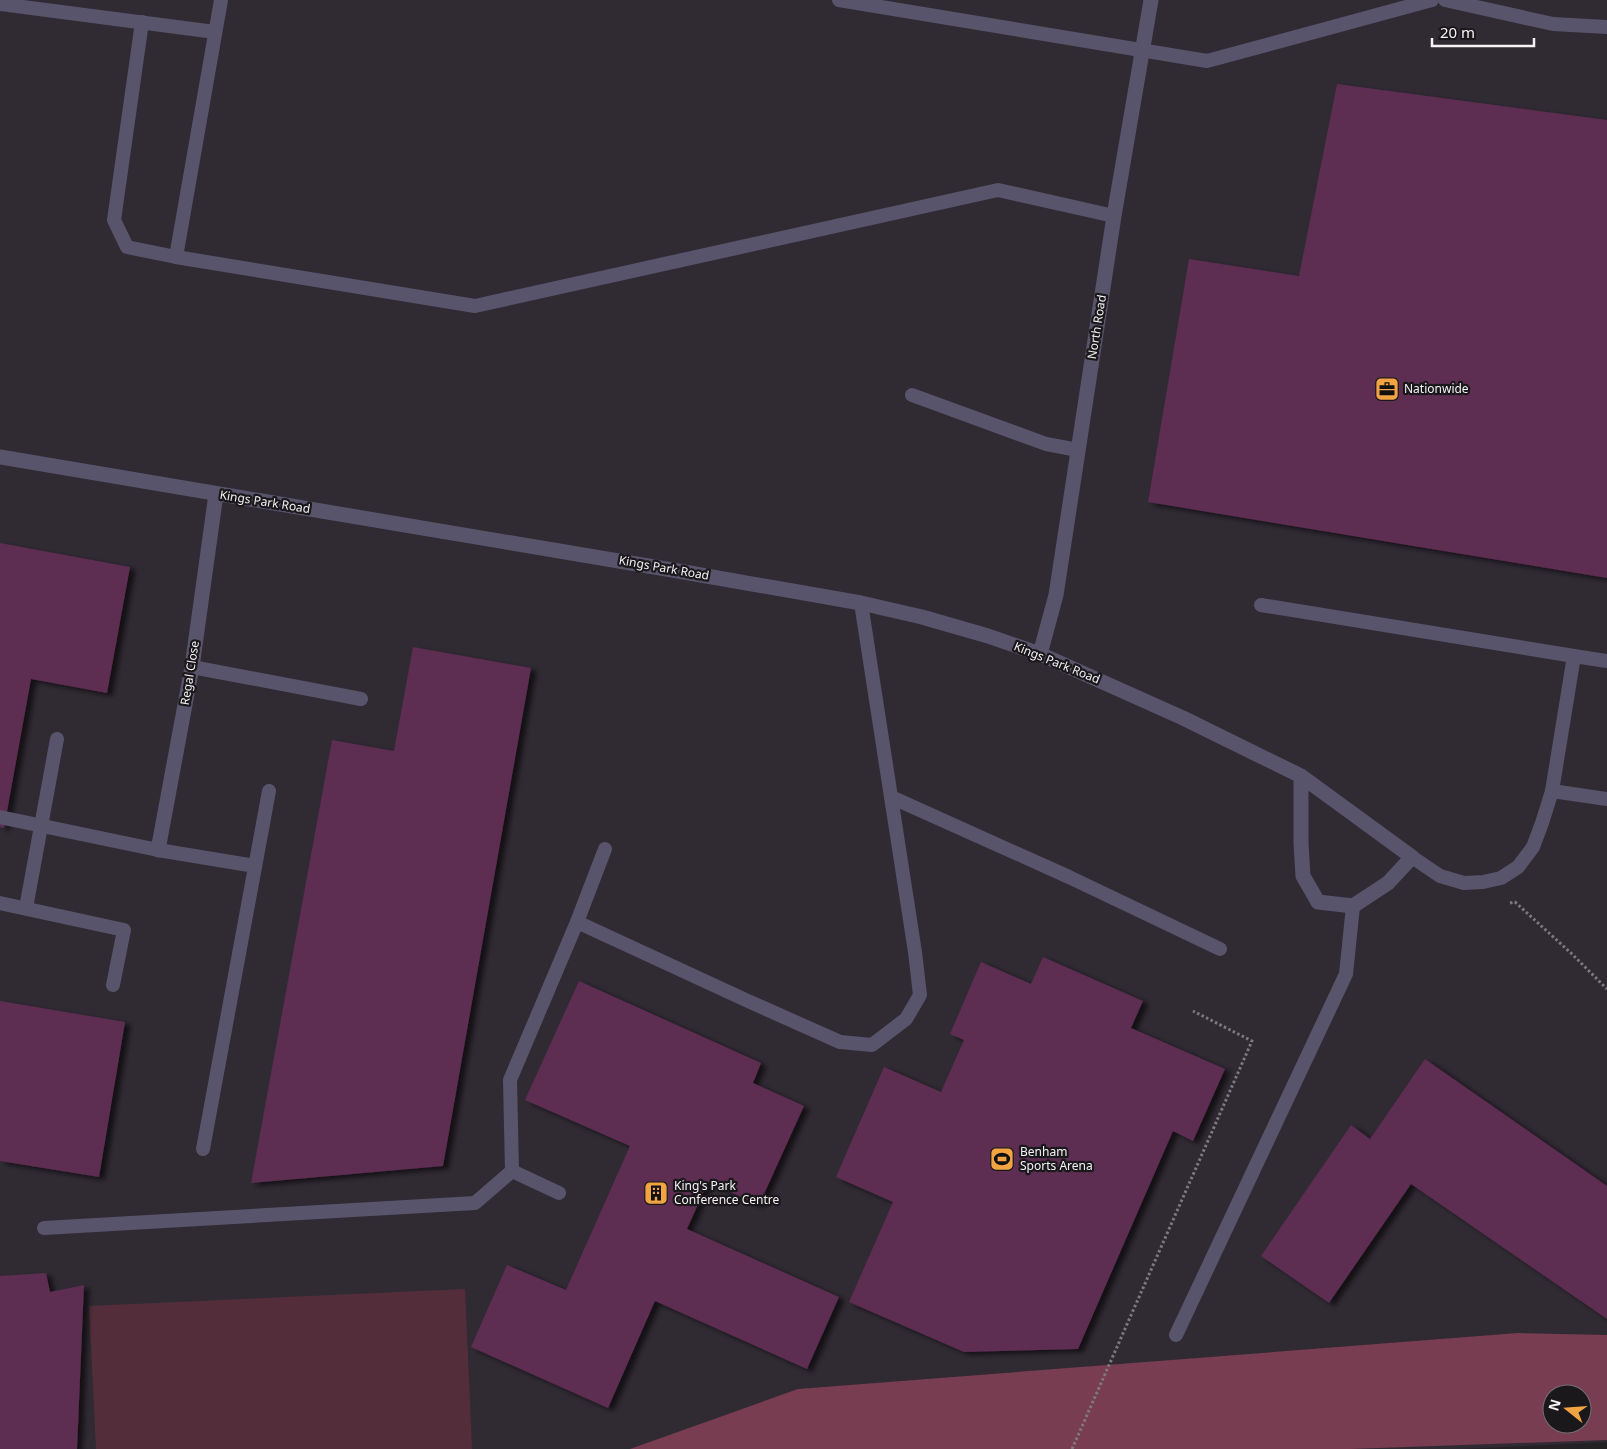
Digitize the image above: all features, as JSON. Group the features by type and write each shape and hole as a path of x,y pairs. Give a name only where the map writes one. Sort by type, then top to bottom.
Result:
{"street":[{"name":"North Road","path":"1040,654 1056,595 1114,216 1150,0"},
{"name":"Kings Park Road","path":"0,457 861,603 979,633 1040,654 1183,718 1301,776 1412,857"},
{"name":"Regal Close","path":"158,850 192,667 216,494"},
{"path":"1301,776 1303,876 1318,902 1353,906 1388,883 1412,857"}],"lane":[{"path":"176,256 221,0"},
{"path":"840,0 1207,61 1432,0"},
{"path":"1445,0 1553,24 1607,27"},
{"path":"0,4 215,32"},
{"path":"142,22 114,220 127,247 475,306 998,190 1114,216"},
{"path":"912,395 1046,444 1078,450"},
{"path":"577,922 840,1042 872,1045 906,1018 920,995 861,603"},
{"path":"1260,605 1607,662"},
{"path":"1412,857 1440,876 1464,883 1483,882 1501,878 1518,867 1533,847 1552,791 1574,656"},
{"path":"192,667 361,699"},
{"path":"26,908 57,739"},
{"path":"203,1149 269,791"},
{"path":"1552,791 1607,800"},
{"path":"891,797 1069,877 1220,949"},
{"path":"0,817 158,850 255,866"},
{"path":"512,1171 510,1080 577,922 605,849"},
{"path":"0,903 124,930 113,985"},
{"path":"1176,1335 1346,974 1353,906"},
{"path":"512,1171 559,1193"},
{"path":"44,1228 475,1203 512,1171"}],"path":[{"path":"1507,903 1515,902 1607,989"},
{"path":"1072,1449 1252,1041 1193,1011"}],"shaded area":[{"path":"0,0 1607,0 1607,1442 1463,1449 0,1449"},
{"path":"465,1289 472,1449 96,1449 89,1306"},
{"path":"1518,1333 1607,1335 1607,1440 1351,1449 630,1449 798,1389"}],"building":[{"name":"Nationwide","path":"1337,84 1607,120 1607,578 1148,502 1189,259 1299,276"},
{"path":"0,543 130,567 107,693 31,679 4,828 0,827"},
{"path":"413,647 531,668 443,1166 251,1183 332,740 394,751"},
{"name":"Benham Sports Arena","path":"1043,957 1143,1001 1131,1028 1225,1069 1193,1141 1173,1131 1078,1349 964,1352 849,1302 893,1202 836,1177 884,1067 941,1092 964,1040 950,1034 981,962 1031,984"},
{"name":"King's Park Conference Centre","path":"579,981 761,1063 753,1083 804,1106 759,1205 708,1182 687,1229 839,1297 807,1369 655,1301 608,1408 471,1347 507,1265 566,1290 630,1146 525,1100"},
{"path":"0,1001 125,1022 99,1177 0,1161"},
{"path":"1425,1059 1607,1186 1607,1319 1411,1184 1329,1303 1261,1256 1351,1125 1370,1139"},
{"path":"46,1273 50,1292 84,1285 77,1449 0,1449 0,1276"}],"place":[{"name":"Nationwide","path":"1387,389"},
{"name":"Benham Sports Arena","path":"1002,1159"},
{"name":"King's Park Conference Centre","path":"656,1193"}]}
